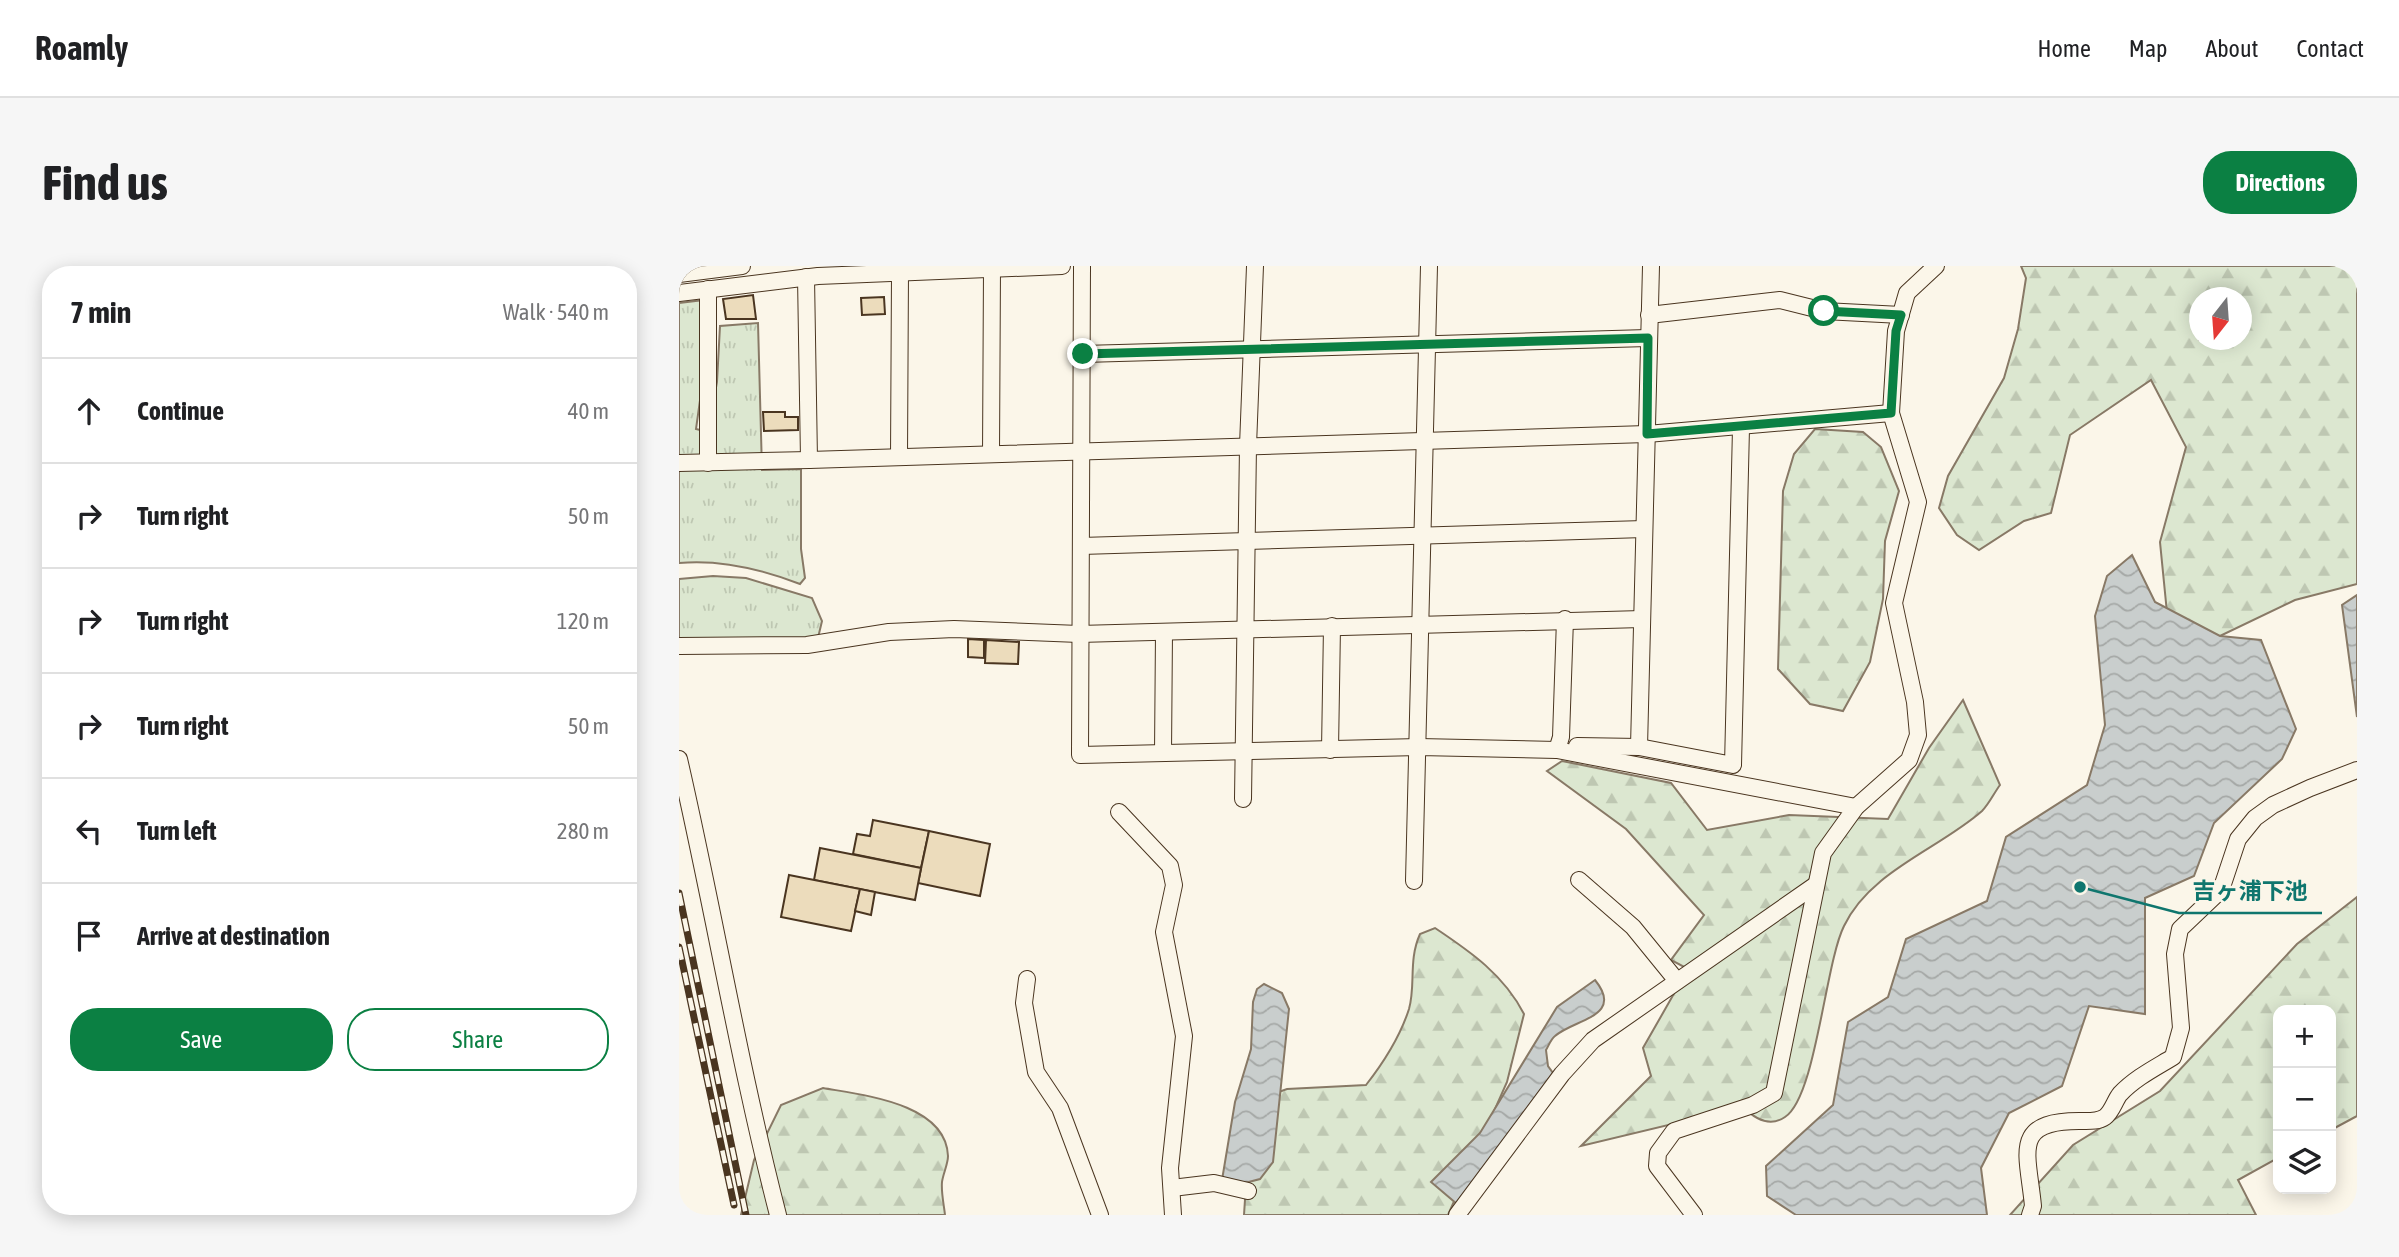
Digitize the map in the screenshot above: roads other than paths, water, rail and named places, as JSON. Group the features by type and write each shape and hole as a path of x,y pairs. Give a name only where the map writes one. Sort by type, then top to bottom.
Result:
{"street":[{"path":"679,274 742,266"},
{"path":"679,293 806,277 1062,266"},
{"path":"1082,266 1080,755 1419,747 1563,750 1856,807"},
{"path":"1243,799 1249,542 1248,446 1255,266"},
{"path":"1414,881 1429,266"},
{"path":"1639,747 1651,266"},
{"path":"1694,1215 1657,1166 1658,1153 1674,1131 1753,1105 1774,1093 1814,886 1823,853 1856,807 1909,760 1918,735 1915,702 1894,603 1918,502 1891,413 1896,331 1907,293 1936,266"},
{"path":"991,454 992,268"},
{"path":"899,272 899,457"},
{"path":"806,277 809,460"},
{"path":"708,289 708,463"},
{"path":"1649,314 1780,300 1824,311 1901,315"},
{"path":"1083,354 1648,338"},
{"path":"679,463 1647,434 1891,413"},
{"path":"1563,750 1571,746 1639,747 1733,765 1741,428"},
{"path":"1081,546 1644,529"},
{"path":"679,646 807,645 889,632 954,629 1079,634 1642,618"},
{"path":"1563,750 1561,737 1565,619"},
{"path":"1330,750 1332,626"},
{"path":"1163,753 1164,632"},
{"path":"679,759 709,889 733,1020 778,1215"},
{"path":"2030,1215 2033,1206 2027,1146 2035,1129 2050,1121 2095,1121 2106,1116 2119,1096 2133,1082 2173,1057 2181,1028 2175,954 2180,929 2221,890 2238,839 2255,818 2273,805 2357,770"},
{"path":"1119,812 1170,866 1174,885 1164,932 1184,1036 1170,1168 1173,1215"},
{"path":"1579,880 1633,927 1677,981"},
{"path":"1457,1215 1562,1074 1593,1040 1814,886"},
{"path":"1027,979 1024,1003 1036,1072 1060,1108 1100,1215"},
{"path":"1172,1188 1214,1183 1248,1191"}],"water":[{"path":"2132,555 2155,602 2220,636 2261,640 2296,729 2282,759 2214,823 2194,876 2145,898 2145,1014 2089,1006 2062,1086 2009,1113 1981,1168 1987,1215 1796,1215 1767,1196 1766,1166 1833,1105 1848,1022 1888,997 1906,939 1987,901 2006,837 2087,785 2105,725 2095,616 2107,576"},
{"path":"2357,595 2357,717 2342,605"},
{"path":"1595,980 1603,992 1604,1002 1601,1009 1552,1039 1546,1050 1548,1066 1553,1073 1457,1204 1431,1182 1480,1133 1557,1007"},
{"path":"1264,984 1282,993 1289,1009 1273,1162 1260,1179 1241,1184 1222,1180 1235,1102 1251,1049 1253,1002 1257,989"}],"railway":[{"path":"679,893 746,1215"},
{"path":"679,947 734,1205"}],"place":[{"name":"吉ヶ浦下池","path":"2080,887"}]}
